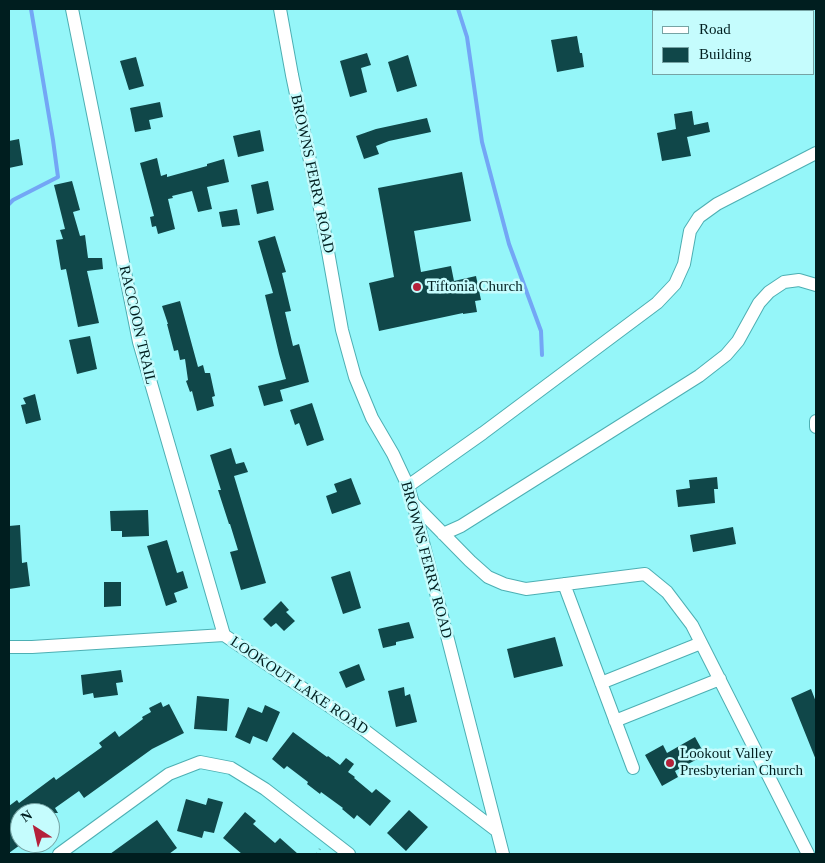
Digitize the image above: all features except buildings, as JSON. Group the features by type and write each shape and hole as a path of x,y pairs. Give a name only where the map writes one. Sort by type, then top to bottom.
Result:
{"street":[{"name":"RACCOON TRAIL","path":"72,9 139,342 224,635"},
{"name":"BROWNS FERRY ROAD","path":"280,9 322,218 342,330 355,377 372,418 393,454 408,486 502,854"},
{"path":"408,486 490,428 657,303 675,284 684,264 690,231 698,217 717,204 816,153"},
{"path":"443,534 461,526 699,376 726,355 738,341 759,303 769,292 784,282 799,280 816,285"},
{"path":"816,421 816,427"},
{"path":"413,503 470,561 488,577 504,584 526,589 645,574 667,592 692,625 808,854"},
{"path":"564,584 633,768"},
{"name":"LOOKOUT LAKE ROAD","path":"9,647 224,635 363,729 497,831"},
{"path":"601,683 701,642"},
{"path":"615,721 720,679"},
{"path":"59,854 170,774 200,762 231,768 265,789 349,854"}],"waterway":[{"path":"9,204 13,200 58,177 31,9"},
{"path":"458,9 467,37 482,142 509,244 541,331 542,355"}],"place":[{"name":"Tiftonia Church","path":"417,287"},
{"name":"Lookout Valley Presbyterian Church","path":"670,763"}]}
